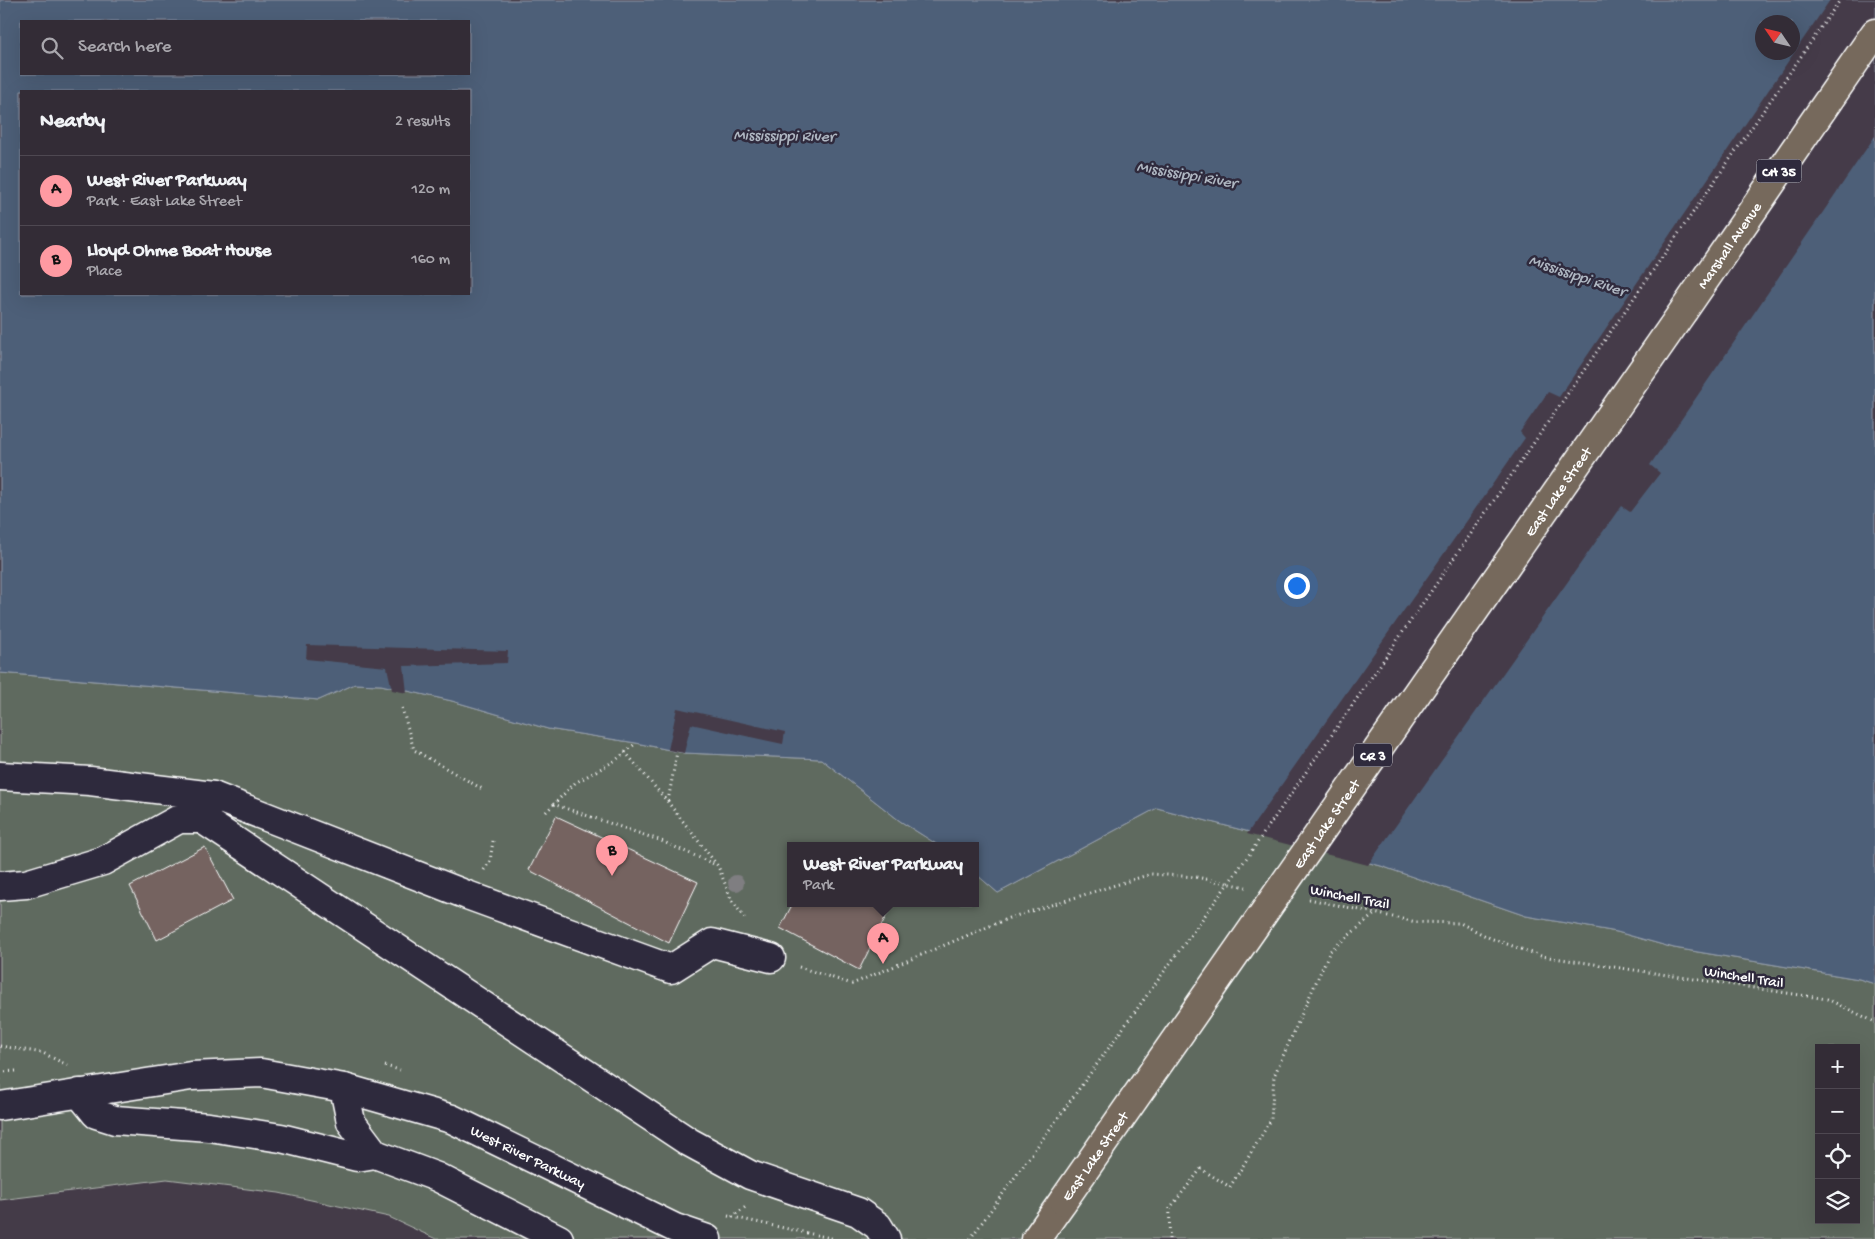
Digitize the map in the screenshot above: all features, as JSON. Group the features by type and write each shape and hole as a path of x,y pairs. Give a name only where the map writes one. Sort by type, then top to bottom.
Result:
{"main road":[{"name":"Marshall Avenue","path":"1684,310 1875,33"},
{"name":"East Lake Street","path":"1036,1239 1684,310"}],"street":[{"path":"0,776 90,781 208,807 468,896 671,969 712,942 771,958"},
{"path":"0,886 26,884 103,860 178,819 208,807"},
{"path":"208,807 689,1142 750,1176 858,1212 878,1226 886,1239"},
{"name":"West River Parkway","path":"0,1106 191,1076 261,1074 344,1088 452,1119 675,1228 707,1239"},
{"path":"344,1088 351,1122 375,1154"},
{"path":"79,1093 96,1114 115,1120 208,1127 281,1138 357,1157 375,1154 437,1177 559,1239"}],"path":[{"path":"970,1239 1254,848 1840,0"},
{"path":"402,708 414,750 484,790"},
{"path":"546,812 575,783 595,773 636,743"},
{"path":"625,752 668,801 718,866 731,899 746,921"},
{"path":"668,801 677,752"},
{"path":"553,804 658,840 718,866"},
{"path":"490,861 493,841"},
{"path":"771,958 852,984 1009,918 1151,874 1196,877 1253,888"},
{"name":"Winchell Trail","path":"1300,898 1416,922 1460,923 1490,938 1541,956 1827,999 1875,1022"},
{"path":"1169,1239 1170,1208 1201,1169 1230,1188 1271,1120 1274,1076 1330,951 1376,913"},
{"path":"0,1046 44,1053 72,1067"}],"green space":[{"path":"0,673 319,700 355,684 381,685 452,701 548,729 636,743 684,753 821,759 900,821 933,842 787,842 787,907 979,907 979,877 998,893 1157,808 1381,866 1526,916 1617,932 1674,948 1859,979 1875,984 1875,1239 436,1239 389,1217 279,1193 167,1179 0,1200"}],"water":[{"name":"Mississippi River","path":"0,0 1875,0 1875,984 1859,979 1674,948 1617,932 1526,916 1381,866 1157,808 998,893 979,877 979,842 933,842 900,821 821,759 684,753 636,743 548,729 452,701 381,685 355,684 319,700 0,673"}],"pier":[{"path":"1830,0 1875,0 1875,136 1650,465 1660,473 1630,512 1621,506 1368,865 1247,834 1525,438 1520,432 1548,392 1559,397 1789,60 1800,60 1800,44"},
{"path":"307,645 508,651 507,663 404,666 407,693 392,690 387,667 306,659"},
{"path":"677,708 785,732 783,744 691,724 684,753 668,750"}],"building":[{"path":"556,816 698,882 669,943 529,870"},
{"path":"205,847 233,900 157,940 130,886"},
{"path":"791,907 883,907 889,910 859,970 780,928"}],"place":[{"name":"Lloyd Ohme Boat House","path":"612,876"},
{"name":"West River Parkway","path":"883,964"}]}
